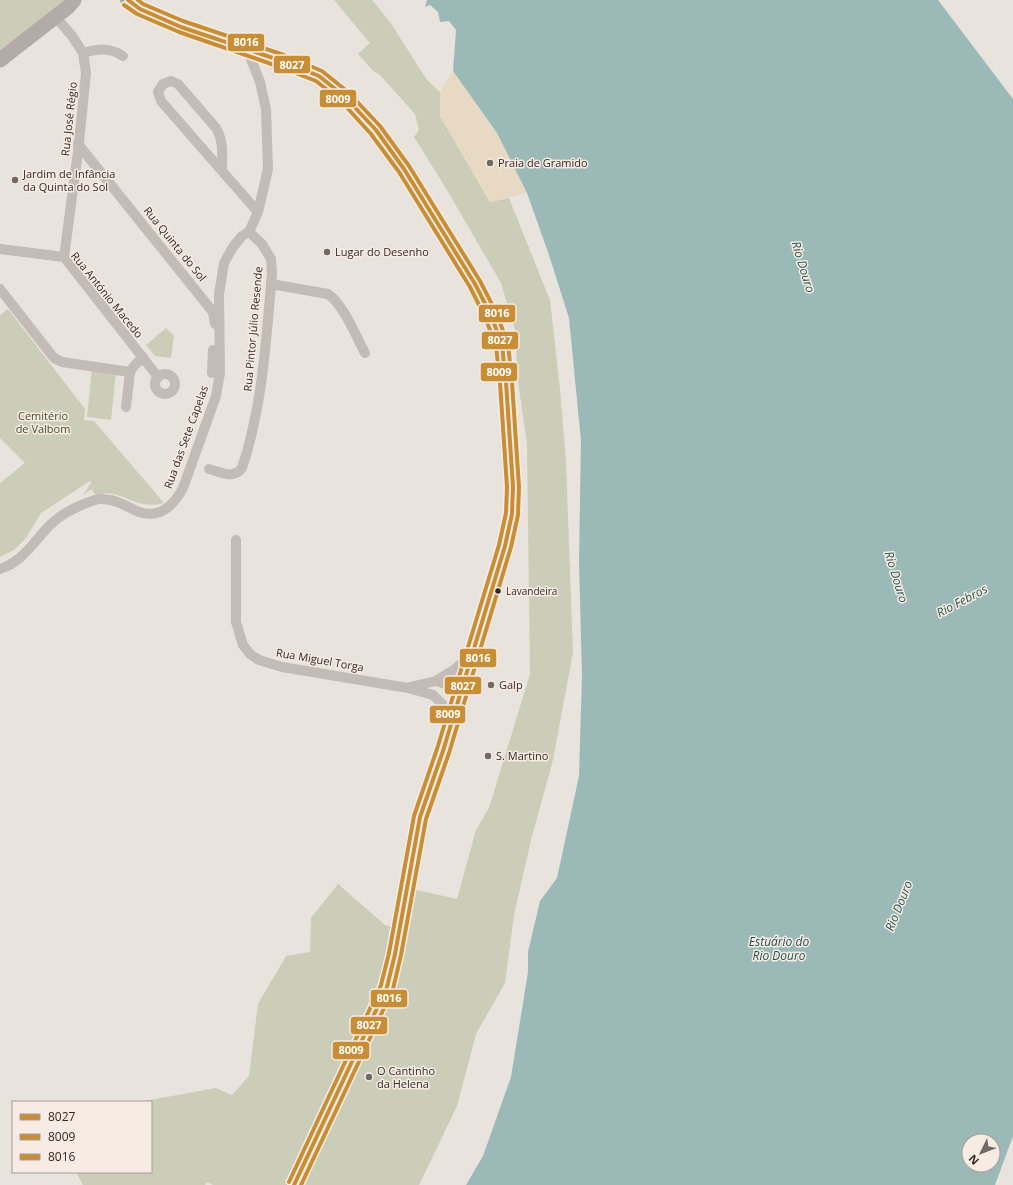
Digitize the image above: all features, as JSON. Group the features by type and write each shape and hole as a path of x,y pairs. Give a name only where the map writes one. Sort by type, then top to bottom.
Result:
{"main road":[{"path":"128,0 140,9 181,27 282,61 319,76 344,96 376,130 404,169 471,277 491,315 502,345 513,487 512,514 505,546 451,724 420,817 395,954 387,987 294,1185"}],"street":[{"path":"0,60 56,17 74,0"},
{"name":"Rua José Régio","path":"56,17 72,36 83,53 86,73 64,257"},
{"path":"83,53 96,49 107,48 118,52 123,56"},
{"path":"247,49 260,82 266,109 268,169 258,212 249,232"},
{"path":"222,171 222,144 216,128 178,84 171,81 163,84 158,92 161,101 222,171 258,212"},
{"name":"Rua Quinta do Sol","path":"78,144 213,312 215,326 212,373"},
{"name":"Rua Pintor Júlio Resende","path":"209,469 234,474 242,468 256,417 264,368 271,284 271,259 262,244 249,232"},
{"name":"Rua das Sete Capelas","path":"0,577 5,568 23,556 51,524 68,512 100,499 119,502 140,512 154,513 166,510 176,500 182,488 216,396 220,373 219,294 224,263 233,247 242,236 249,232"},
{"name":"Rua António Macedo","path":"0,249 64,257 158,377"},
{"path":"271,284 328,294 342,309 365,353"},
{"path":"0,289 54,358 62,362 130,372"},
{"path":"126,407 130,372 143,357"},
{"name":"Rua Miguel Torga","path":"236,540 236,622 243,645 250,654 259,660 282,667 408,688 448,698 459,696"},
{"name":"Rua Miguel Torga","path":"408,688 436,681 455,669 472,654"},
{"path":"436,681 449,685 459,696"},
{"path":"434,695 444,706 451,724"}],"green space":[{"path":"0,0 65,0 0,52"},
{"path":"334,0 372,0 390,22 427,80 440,92 440,116 490,202 509,198 550,300 560,389 566,462 573,652 553,760 531,840 514,915 505,983 476,1034 457,1106 419,1185 213,1185 207,1182 205,1185 83,1185 77,1173 152,1173 152,1101 144,1101 216,1088 232,1095 249,1076 258,1004 286,956 310,952 311,918 338,884 385,925 406,931 412,889 457,899 476,830 489,808 530,674 527,444 518,381 515,330 501,283 444,185 414,137 419,130 415,114 379,74 373,71 358,54 370,43"},
{"name":"Cemitério de Valbom","path":"8,309 85,409 84,420 94,421 164,503 150,505 138,503 113,494 94,494 92,489 83,495 91,483 90,481 41,513 26,538 14,550 0,557 0,483 25,463 0,438 0,315"},
{"path":"166,328 174,336 171,358 155,356 146,345"},
{"path":"92,369 116,372 111,420 87,417"}],"sand":[{"name":"Praia de Gramido","path":"453,71 497,133 527,193 490,202 440,116 440,92"}],"water":[{"name":"Estuário do Rio Douro","path":"427,0 938,0 1013,99 1013,1136 1001,1169 1001,1133 961,1133 961,1173 999,1173 995,1185 466,1185 483,1156 511,1077 528,972 528,952 540,901 557,878 579,776 582,675 579,561 581,441 569,318 549,255 527,193 497,133 453,71 456,30 449,21 440,22 438,12 430,5 425,7"}],"transit line":[{"name":"8027","path":"128,0 140,9 181,27 282,61 319,76 344,96 376,130 404,169 475,284 491,315 502,345 513,487 512,514 505,546 443,751 420,817 395,954 387,987 294,1185"},
{"name":"8016","path":"138,0 143,4 183,21 284,55 322,71 348,92 380,126 409,166 480,281 496,312 508,344 519,487 518,515 511,547 449,753 426,819 401,955 393,989 301,1185"},
{"name":"8009","path":"124,5 137,14 179,32 316,81 340,100 371,134 399,172 470,287 485,317 496,346 507,487 506,513 499,545 437,749 414,816 389,953 381,985 289,1182"}],"place":[{"name":"Praia de Gramido","path":"490,163"},
{"name":"Jardim de Infância da Quinta do Sol","path":"15,180"},
{"name":"Lugar do Desenho","path":"327,252"},
{"name":"Lavandeira","path":"498,591"},
{"name":"Galp","path":"491,685"},
{"name":"S. Martino","path":"488,756"},
{"name":"O Cantinho da Helena","path":"369,1077"}],"water label":[{"name":"Rio Douro","path":"803,267"},
{"name":"Rio Douro","path":"896,577"},
{"name":"Rio Febros","path":"962,601"},
{"name":"Rio Douro","path":"899,906"}]}
